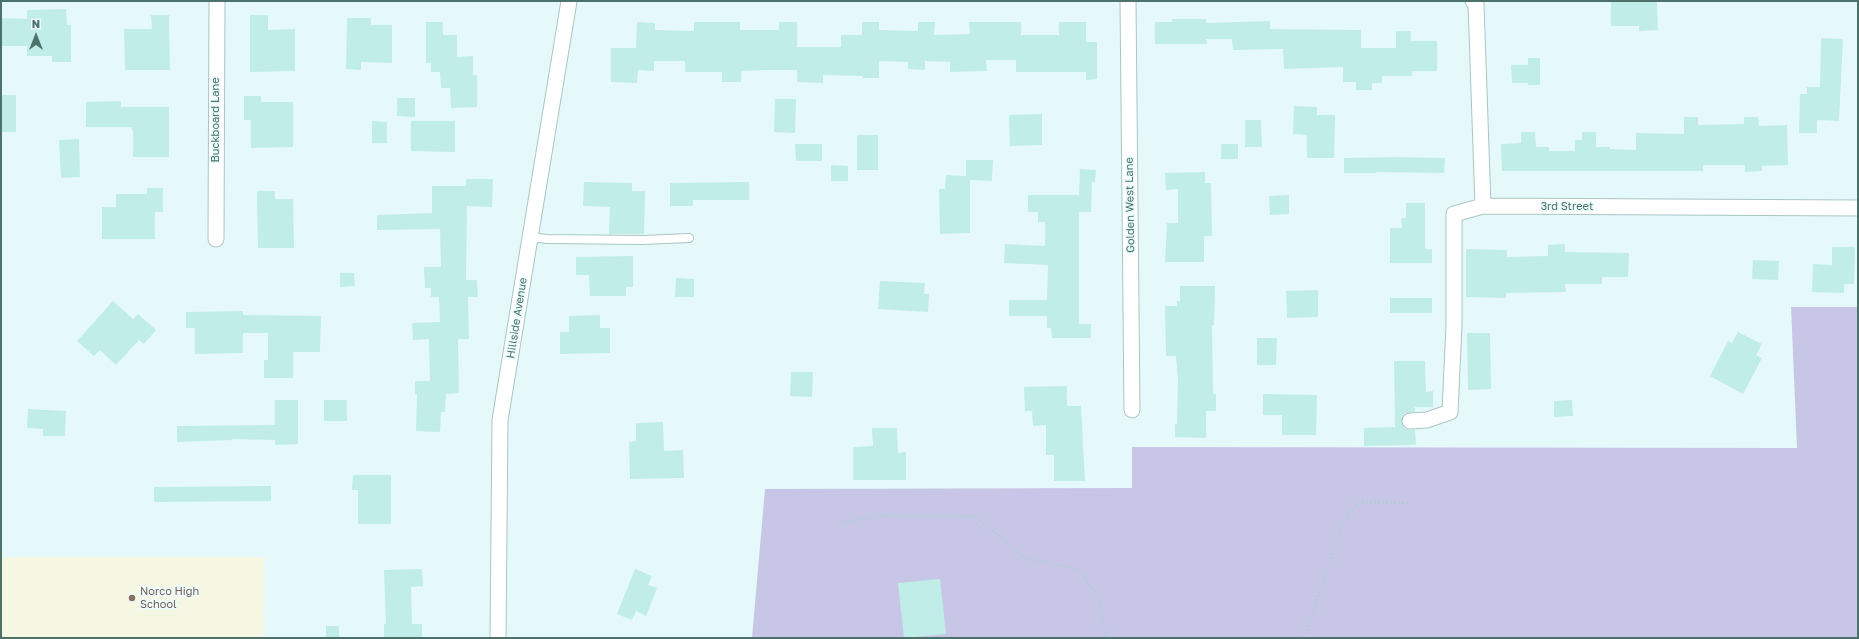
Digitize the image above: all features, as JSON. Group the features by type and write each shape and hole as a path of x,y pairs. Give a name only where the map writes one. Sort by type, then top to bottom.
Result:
{"street":[{"name":"Buckboard Lane","path":"216,1 216,239"},
{"name":"Hillside Avenue","path":"498,638 500,420 570,1"},
{"name":"Golden West Lane","path":"1128,1 1132,410"},
{"path":"1474,1 1476,4 1483,206"},
{"name":"3rd Street","path":"1410,421 1426,420 1450,412 1454,325 1454,214 1483,206 1858,208"}],"lane":[{"path":"530,237 547,239 643,240 689,238"}],"path":[{"path":"1304,638 1344,522 1355,507 1359,502 1410,504"},
{"path":"842,523 880,515 976,517 1025,558 1078,569 1101,602 1105,638"}],"shaded area":[{"path":"1791,307 1858,307 1858,638 752,638 765,489 1132,488 1132,447 1797,448"},
{"name":"Norco High School","path":"1,557 264,557 263,638 1,638"}],"building":[{"path":"1611,1 1657,1 1658,30 1639,31 1639,26 1611,26"},
{"path":"66,9 67,25 71,25 71,62 52,62 52,56 27,56 27,46 1,46 1,18 27,19 27,10"},
{"path":"151,15 169,15 170,70 125,70 124,29 152,29"},
{"path":"250,15 268,15 268,30 295,29 295,71 250,72"},
{"path":"347,18 371,18 371,25 392,25 392,63 361,62 361,70 346,69"},
{"path":"1172,19 1206,19 1206,23 1270,21 1270,29 1361,30 1361,48 1396,48 1396,31 1411,31 1411,41 1437,41 1437,71 1412,71 1412,76 1382,76 1382,83 1372,83 1372,90 1356,90 1356,82 1343,82 1343,67 1284,69 1283,49 1233,50 1232,39 1206,39 1207,44 1155,44 1155,22 1172,22"},
{"path":"426,22 443,22 443,35 457,35 457,57 473,56 473,75 477,75 477,107 451,108 450,88 441,88 440,72 431,72 431,63 426,63"},
{"path":"637,22 655,23 655,30 694,31 694,22 740,22 740,30 779,30 779,22 797,22 797,47 841,47 841,35 862,35 862,22 879,22 879,30 918,31 918,22 935,22 934,35 970,34 969,22 1021,22 1021,35 1059,35 1059,22 1086,22 1086,42 1097,42 1097,79 1086,80 1086,72 1016,72 1016,60 986,60 987,71 950,72 950,62 925,61 925,70 908,69 908,62 879,61 879,78 823,75 823,83 797,82 797,70 767,70 741,71 741,82 722,82 722,72 685,72 685,61 654,61 654,71 638,70 637,83 611,82 611,48 636,48"},
{"path":"1821,38 1843,39 1839,121 1817,120 1817,133 1799,133 1800,94 1807,94 1807,87 1820,87"},
{"path":"1528,58 1540,58 1540,85 1512,83 1511,65 1528,65"},
{"path":"1,95 16,95 16,132 1,132"},
{"path":"244,96 261,96 261,102 293,102 293,147 251,148 251,120 244,120"},
{"path":"397,98 415,98 415,117 397,116"},
{"path":"775,99 796,99 795,133 774,132"},
{"path":"121,101 121,107 169,107 169,157 133,157 132,127 86,127 86,102"},
{"path":"1294,106 1317,107 1317,115 1335,115 1334,158 1307,158 1307,135 1293,134"},
{"path":"1042,114 1042,145 1010,146 1009,115"},
{"path":"1684,117 1698,117 1698,125 1744,124 1744,117 1758,117 1759,126 1787,125 1788,165 1762,166 1762,171 1745,172 1745,165 1703,165 1703,171 1502,171 1501,144 1521,143 1521,132 1535,132 1536,147 1549,147 1549,151 1575,151 1575,140 1582,140 1582,132 1596,132 1596,147 1636,150 1636,133 1684,134"},
{"path":"1245,120 1261,120 1262,147 1245,147"},
{"path":"372,121 387,122 387,143 372,143"},
{"path":"411,121 455,121 455,152 411,151"},
{"path":"857,135 878,135 878,170 857,170"},
{"path":"79,139 80,177 61,178 59,140"},
{"path":"795,144 822,144 822,161 796,161"},
{"path":"1221,144 1238,144 1238,159 1221,159"},
{"path":"1344,158 1445,158 1444,173 1344,173"},
{"path":"966,160 993,160 992,181 970,180 970,233 940,234 939,189 945,189 946,175 966,176"},
{"path":"831,165 848,166 848,181 831,181"},
{"path":"1080,169 1096,170 1095,182 1092,182 1091,212 1079,212 1079,324 1091,324 1091,338 1052,338 1051,328 1047,328 1047,316 1009,316 1009,300 1047,300 1048,265 1004,263 1005,244 1045,246 1045,222 1038,222 1038,212 1028,212 1028,195 1079,195"},
{"path":"1205,172 1205,183 1211,183 1212,236 1204,236 1204,262 1165,262 1167,223 1178,223 1178,189 1166,190 1165,173"},
{"path":"466,179 493,179 492,207 467,206 466,280 477,280 478,297 468,297 469,339 458,339 459,393 446,394 445,412 441,412 440,432 416,431 417,394 415,394 415,381 430,381 429,339 413,340 412,323 440,322 439,297 431,297 431,288 425,288 424,267 441,267 440,229 377,230 377,215 432,213 432,186 466,186"},
{"path":"584,182 632,183 632,191 645,191 644,234 609,234 610,207 583,206"},
{"path":"749,182 749,200 693,200 693,206 670,206 670,183"},
{"path":"147,188 163,188 163,212 155,212 155,239 102,239 102,207 116,207 116,194 147,194"},
{"path":"257,191 275,191 275,199 293,199 294,248 258,248"},
{"path":"1289,195 1289,214 1270,215 1269,196"},
{"path":"1406,203 1425,203 1425,249 1432,249 1432,263 1390,263 1390,228 1402,228 1401,218 1406,218"},
{"path":"1565,244 1565,252 1629,253 1628,277 1602,277 1602,284 1565,284 1566,292 1506,293 1506,298 1466,297 1466,249 1507,250 1507,257 1548,256 1548,245"},
{"path":"1832,247 1855,247 1854,284 1844,284 1844,293 1812,292 1813,264 1832,265"},
{"path":"633,256 633,287 626,287 626,296 590,296 589,275 576,275 576,257"},
{"path":"1753,260 1779,261 1778,280 1752,279"},
{"path":"340,273 354,273 355,286 340,287"},
{"path":"676,278 694,279 694,297 675,297"},
{"path":"880,281 925,283 924,294 929,294 928,312 878,309"},
{"path":"1180,286 1215,286 1214,325 1212,325 1213,394 1216,394 1216,411 1206,411 1206,438 1175,437 1175,424 1177,424 1178,380 1176,356 1166,356 1165,306 1177,306 1177,301 1180,301"},
{"path":"1318,290 1318,317 1287,318 1286,291"},
{"path":"1390,298 1432,298 1432,313 1390,313"},
{"path":"113,301 133,319 138,314 156,330 144,344 139,340 116,365 100,350 94,356 77,341"},
{"path":"243,311 243,315 321,316 320,352 293,352 293,378 264,378 264,360 268,360 268,333 243,333 243,353 195,354 195,328 186,328 186,312"},
{"path":"600,315 600,328 610,328 610,353 560,354 560,332 569,332 569,316"},
{"path":"1738,332 1762,344 1756,355 1762,358 1743,394 1710,376 1728,341 1732,343"},
{"path":"1467,333 1490,333 1491,389 1468,390"},
{"path":"1257,338 1277,338 1276,365 1257,365"},
{"path":"1394,361 1425,361 1426,392 1433,391 1433,407 1415,407 1415,412 1405,413 1402,417 1403,426 1406,429 1415,430 1416,445 1364,446 1364,428 1395,427"},
{"path":"791,372 813,372 812,397 790,396"},
{"path":"1067,386 1067,406 1081,406 1085,481 1054,481 1054,455 1046,455 1046,425 1033,426 1032,411 1025,411 1024,387"},
{"path":"1263,394 1317,395 1316,435 1282,435 1282,415 1263,415"},
{"path":"275,400 298,400 298,444 275,445 275,440 232,439 177,442 177,426 275,425"},
{"path":"324,400 347,400 347,421 324,421"},
{"path":"1572,400 1573,416 1554,417 1554,401"},
{"path":"28,409 66,411 65,436 43,436 43,429 27,428"},
{"path":"663,422 664,451 683,450 684,478 630,479 629,442 636,441 636,423"},
{"path":"872,428 897,428 898,453 906,452 906,480 853,480 853,447 873,446"},
{"path":"353,475 391,475 391,524 358,524 358,490 352,490"},
{"path":"271,486 271,501 154,502 154,487"},
{"path":"422,569 423,586 411,587 412,624 422,624 422,638 384,638 384,624 386,624 384,570"},
{"path":"635,569 652,576 648,585 657,588 646,616 636,611 632,620 617,614"},
{"path":"940,579 946,634 904,638 898,583"},
{"path":"326,626 339,626 339,638 326,638"}],"place":[{"name":"Norco High School","path":"132,598"}]}
